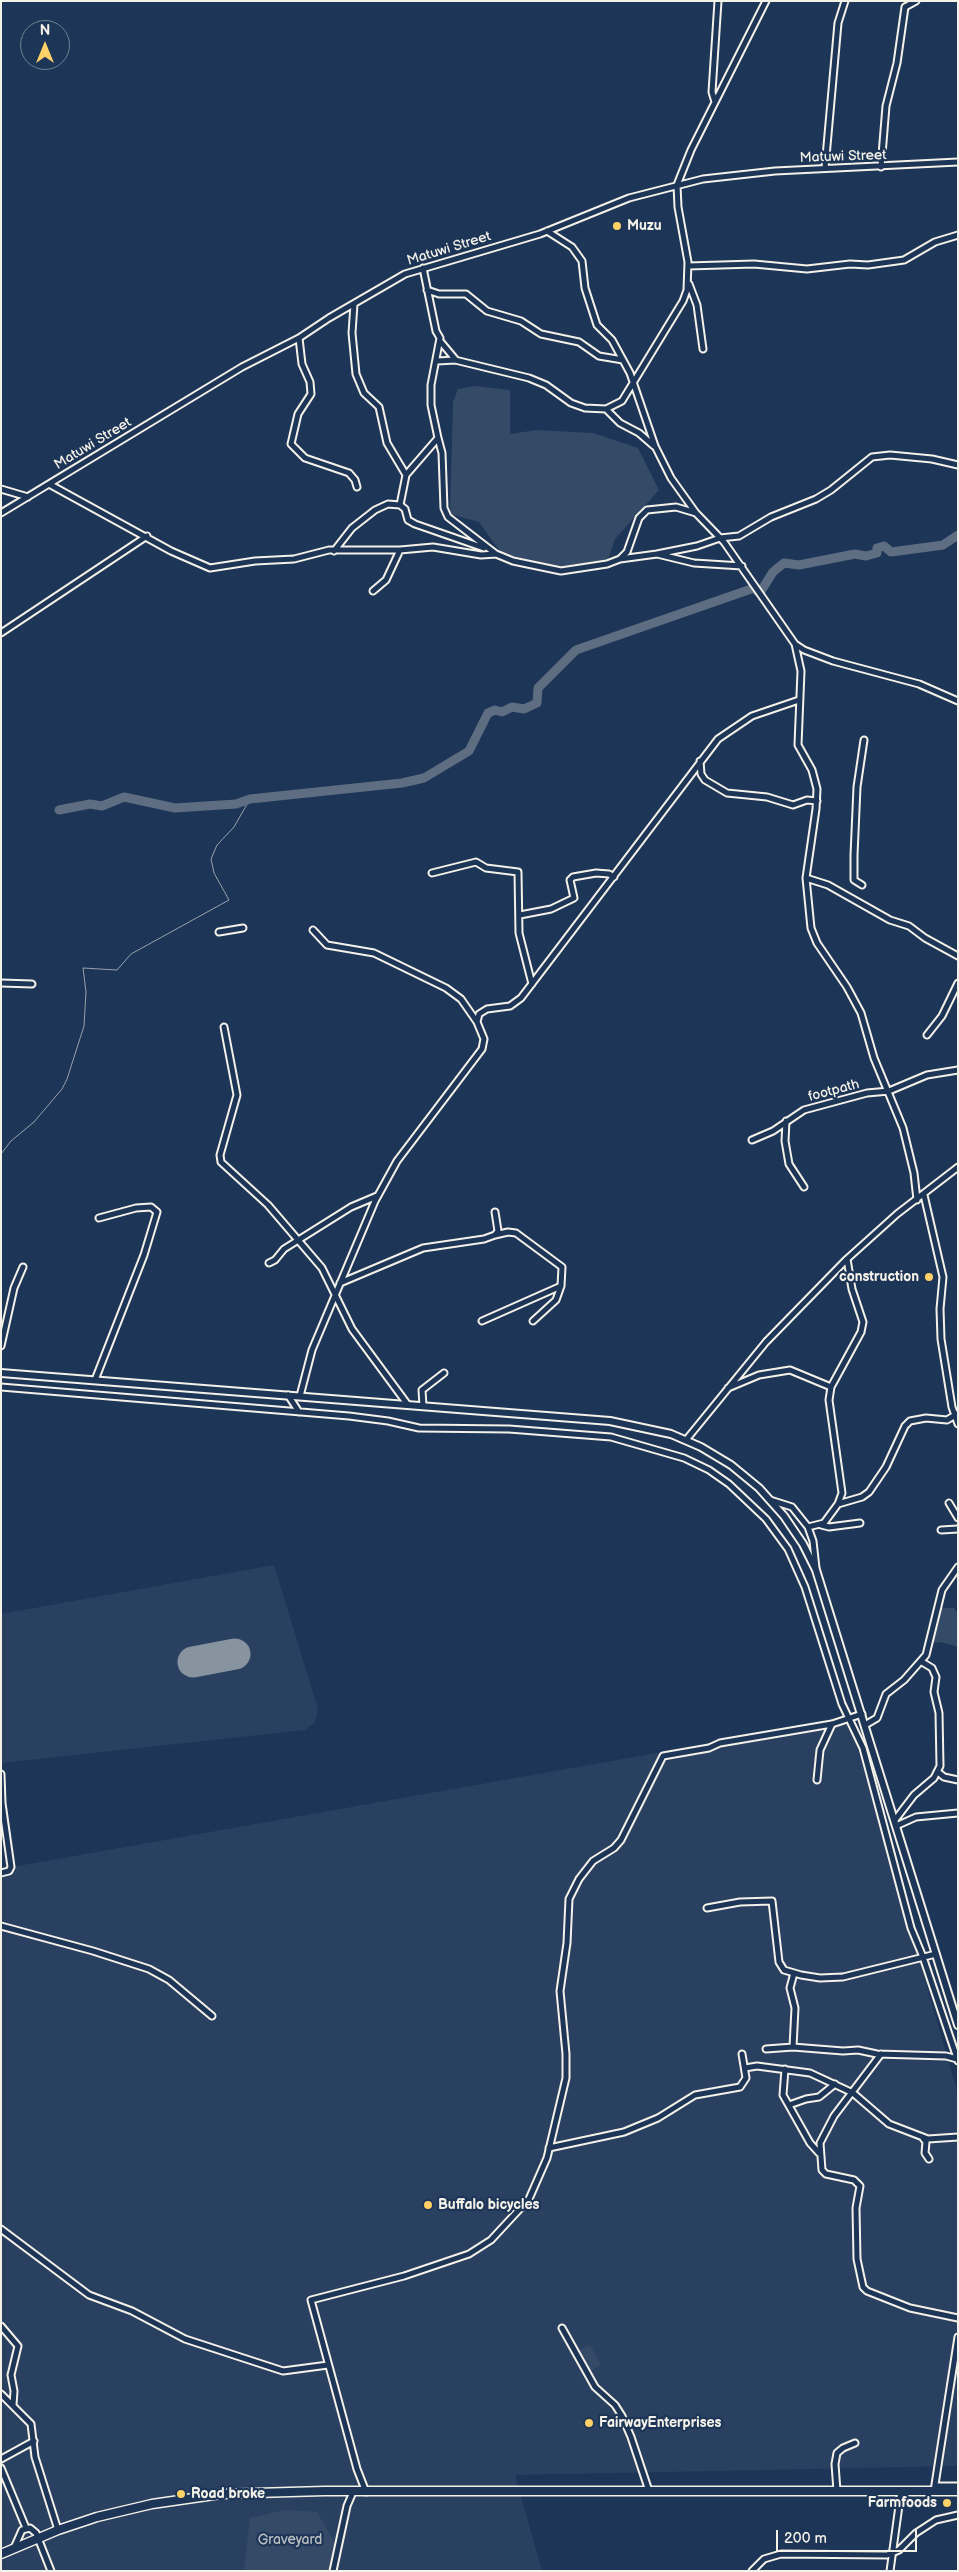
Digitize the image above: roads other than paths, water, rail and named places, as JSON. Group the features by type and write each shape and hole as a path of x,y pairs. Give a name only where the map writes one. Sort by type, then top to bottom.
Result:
{"highway":[{"path":"1,2554 58,2530 139,2507 207,2496 257,2492 956,2490"}],"main road":[{"path":"1,1373 610,1420 658,1430 686,1440 731,1465 770,1500 794,1529 816,1570 958,2025"}],"street":[{"path":"715,102 712,92 718,1"},
{"path":"437,361 455,360 535,380 577,405 592,409 606,409 622,400 678,312 688,281 688,266 677,185 715,102 766,1"},
{"path":"825,168 838,23 845,1"},
{"path":"881,167 885,112 897,63 906,7 916,1"},
{"name":"Matuwi Street","path":"1,513 242,366 299,338 399,277 423,268 547,231 629,198 677,185 731,175 825,168 881,167 958,162"},
{"path":"547,231 562,239 578,255 584,266 585,288 597,325 612,340 623,360 634,383 655,446 671,478 696,513 720,538 742,566 794,644 801,671 798,745 814,776 817,801 806,878 808,915 814,936 857,1004 874,1058 905,1133 917,1200"},
{"path":"688,266 754,264 808,269 850,264 868,265 904,260 935,242 958,235"},
{"path":"423,268 426,289 440,341 455,360"},
{"path":"688,281 697,304 704,349"},
{"path":"426,289 439,294 466,294 487,311 521,321 541,334 579,342 593,353 623,360"},
{"path":"354,304 352,333 356,374 364,393 380,407 387,443 406,475"},
{"path":"299,338 302,364 310,382 311,394 298,414 291,444 305,458 349,473 355,480 356,487"},
{"path":"440,341 437,361 432,374 431,405 442,453 444,508 448,517 489,550 513,562 561,571 607,564 620,559 657,554 697,546 720,538 739,536 771,517 816,499 842,483 872,457 890,455 932,458 958,465"},
{"path":"606,409 620,423 639,433 655,446"},
{"path":"400,505 406,475 438,438"},
{"path":"49,484 147,536 171,551 213,569 255,561 286,560 334,551 400,550 433,547 481,555 496,554"},
{"path":"1,489 28,497"},
{"path":"334,551 352,528 375,510 388,504 400,505 405,509 408,520 416,524 489,550"},
{"path":"620,559 630,547 640,518 647,510 676,507 696,513"},
{"path":"1,633 147,536"},
{"path":"373,591 386,580 400,550"},
{"path":"657,554 694,563 742,566"},
{"path":"794,644 814,654 842,664 919,684 958,701"},
{"path":"477,1022 477,1016 484,1010 514,1005 532,984 718,739 739,723 770,708 799,700"},
{"path":"862,885 854,880 854,855 857,787 864,740"},
{"path":"700,761 701,774 705,780 727,793 767,796 793,805 807,800 817,801"},
{"path":"432,873 476,862 486,868 515,870 519,874 521,942 532,984"},
{"path":"520,915 551,909 574,898 570,880 573,877 596,873 609,874 614,877"},
{"path":"806,878 828,885 890,920 908,926 958,956"},
{"path":"219,932 243,928"},
{"path":"300,1396 312,1350 377,1196 397,1161 482,1048 484,1038 477,1022 461,999 446,988 374,953 328,945 313,930"},
{"path":"927,1035 942,1016 958,982"},
{"path":"1,983 32,984"},
{"path":"224,1027 237,1094 220,1160 268,1205 322,1268 352,1329 408,1405"},
{"name":"footpath","path":"752,1140 773,1131 786,1121 812,1108 874,1092 889,1091 927,1075 958,1070"},
{"path":"786,1121 785,1141 789,1164 804,1187"},
{"path":"686,1440 766,1342 847,1259 897,1214 958,1167"},
{"path":"924,1195 943,1277 940,1315 941,1339 958,1424"},
{"path":"269,1263 297,1241 351,1207 377,1196"},
{"path":"95,1380 144,1256 157,1212 154,1208 136,1208 99,1218"},
{"path":"495,1212 498,1231 495,1235"},
{"path":"340,1283 423,1248 484,1239 508,1232 516,1233 562,1267 561,1286 556,1300 533,1321"},
{"path":"820,1525 838,1504 842,1493 842,1482 829,1403 831,1388 863,1327 862,1316 853,1294 847,1259"},
{"path":"1,1346 14,1288 23,1267"},
{"path":"482,1321 561,1286"},
{"path":"726,1389 759,1375 790,1370 831,1388"},
{"path":"423,1406 422,1390 444,1373"},
{"path":"1,1387 299,1412 388,1421 419,1428 509,1428 611,1437 684,1458 709,1470 729,1484 758,1510 788,1549 816,1615 849,1719 863,1748 911,1928 923,1957 957,2060"},
{"path":"288,1395 299,1412"},
{"path":"838,1504 862,1497 869,1492 886,1467 905,1426 910,1421 926,1418 947,1420 956,1415"},
{"path":"770,1500 792,1507 808,1527 813,1541 816,1570"},
{"path":"949,1504 958,1518"},
{"path":"808,1527 820,1525 829,1527 860,1523"},
{"path":"941,1530 958,1528"},
{"path":"865,1725 877,1718 883,1708 886,1694 922,1662 929,1648 942,1590 958,1567"},
{"path":"895,1823 914,1795 927,1785 938,1772 938,1713 934,1692 936,1677 932,1668 922,1662"},
{"path":"366,2492 357,2469 311,2300 444,2263 469,2254 490,2240 529,2199 544,2169 566,2078 560,1991 567,1943 569,1899 579,1879 593,1861 614,1848 621,1840 663,1756 709,1748 720,1743 832,1724 862,1714"},
{"path":"817,1780 820,1750 832,1724"},
{"path":"938,1772 944,1777 958,1780"},
{"path":"1,1774 2,1803 11,1867 8,1871 1,1873"},
{"path":"895,1823 916,1817 958,1814"},
{"path":"707,1908 740,1902 772,1901 779,1962 784,1970 816,1978 843,1977 936,1954"},
{"path":"1,1926 93,1950 149,1969 169,1980 212,2016"},
{"path":"793,2047 795,2008 790,1988 794,1973"},
{"path":"766,2049 793,2047 843,2051 858,2050 881,2054 946,2056 957,2060"},
{"path":"549,2148 624,2132 658,2118 695,2095 740,2086 746,2078 742,2054"},
{"path":"881,2054 834,2116 820,2143 823,2172 843,2176 858,2182 860,2186 856,2208 857,2259 862,2287 867,2291 910,2308 958,2318"},
{"path":"745,2068 758,2066 810,2073 853,2093 888,2124 932,2140 958,2137"},
{"path":"785,2069 783,2095 810,2143 820,2153"},
{"path":"790,2105 806,2099 819,2097 835,2084"},
{"path":"921,2136 926,2142 925,2153 929,2159"},
{"path":"1,2229 89,2295 132,2311 185,2339 274,2369 294,2370 328,2365"},
{"path":"1,2326 18,2346 10,2375 14,2390 13,2405"},
{"path":"562,2328 595,2387 615,2405 622,2416 649,2491"},
{"path":"934,2489 958,2337"},
{"path":"1,2394 31,2424 37,2463 58,2530"},
{"path":"1,2459 34,2441"},
{"path":"837,2491 835,2464 838,2453 843,2448 855,2443"},
{"path":"1,2468 26,2528"},
{"path":"890,2571 902,2491"},
{"path":"333,2571 347,2506 353,2492"},
{"path":"752,2571 764,2559 781,2554 878,2556 893,2553 936,2520 958,2515"},
{"path":"26,2528 33,2530 38,2538 51,2571"},
{"path":"14,2548 20,2534 26,2528"}],"waterway":[{"path":"761,591 773,572 784,563 799,565 855,554 866,556 877,553 877,548 884,546 891,552 943,545 958,535"},
{"path":"59,810 90,804 102,806 124,797 175,808 236,804 250,799 402,783 424,778 469,751 488,713 495,710 502,712 512,707 524,709 537,703 538,688 576,650 754,588 757,591"},
{"path":"1,1154 11,1141 34,1122 62,1089 67,1079 84,1026 86,992 83,968 117,970 131,954 229,900 214,873 211,859 217,845 234,827 250,799"}],"place":[{"name":"Muzu","path":"617,226"},
{"name":"construction","path":"929,1277"},
{"name":"Buffalo bicycles","path":"428,2205"},
{"name":"FairwayEnterprises","path":"589,2423"},
{"name":"Road broke","path":"181,2494"},
{"name":"Farmfoods","path":"947,2503"}],"park label":[{"name":"Graveyard","path":"290,2540"}]}
